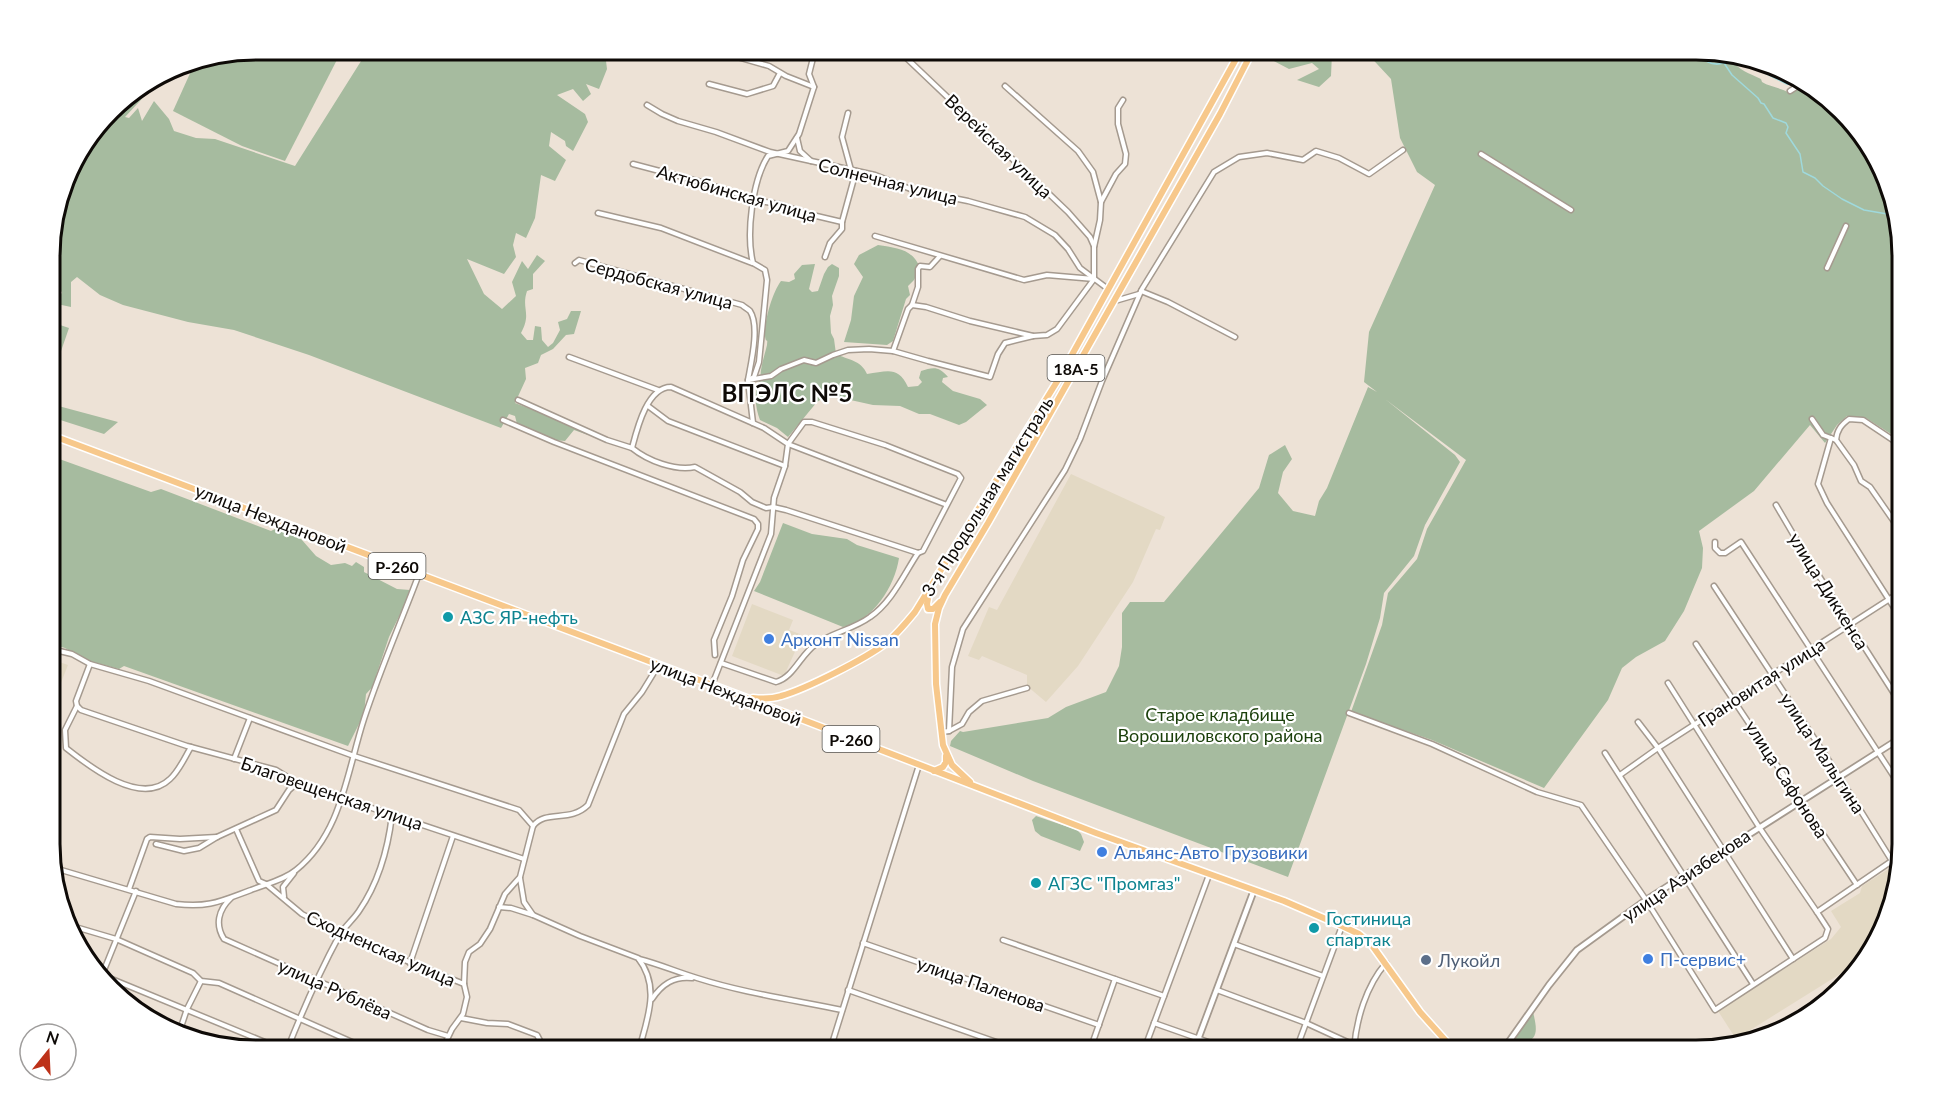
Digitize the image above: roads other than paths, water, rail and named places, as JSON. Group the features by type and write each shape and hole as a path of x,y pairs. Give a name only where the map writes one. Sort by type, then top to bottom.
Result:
{"highway":[{"name":"3-я Продольная магистраль","path":"744,697 767,699 792,693 884,644 915,612 1058,380 1236,60"},
{"name":"3-я Продольная магистраль","path":"946,754 941,732 936,684 935,624 945,595 1000,503 1220,114 1248,60"},
{"name":"улица Неждановой","path":"60,438 784,712 933,771 1254,890 1342,926 1359,934 1371,944 1420,1012 1445,1040"},
{"path":"931,586 927,603 930,610 937,607 945,595"},
{"path":"915,612 928,611 933,615 935,624"},
{"path":"784,712 783,702 792,693"},
{"path":"933,771 943,767 946,754"},
{"path":"946,754 956,770 975,786"}],"main road":[{"name":"улица Азизбекова","path":"1510,1040 1577,950 1646,900 1892,743"},
{"path":"1199,1038 1254,890"}],"street":[{"path":"748,60 769,66 814,87"},
{"path":"753,263 749,246 754,199 764,163 768,156 788,151 797,136 814,87 809,74 812,60"},
{"name":"Верейская улица","path":"908,60 1068,212 1090,237 1094,247"},
{"path":"709,84 747,94 773,86 780,73"},
{"path":"748,380 771,376 781,369 804,360 816,363 848,350 869,349 893,351 928,362 990,376 998,354 1005,344 1047,334 1057,329 1094,279 1094,247 1100,220 1101,201 1093,172 1078,151 1005,86"},
{"path":"1790,91 1796,87"},
{"path":"1101,201 1116,174 1125,164 1126,154 1118,124 1118,108 1124,100"},
{"name":"Солнечная улица","path":"648,105 678,121 777,154 875,175 913,190 968,201 1025,217 1054,236 1068,249 1080,268 1108,289"},
{"path":"848,113 842,136 851,170"},
{"path":"797,136 800,151 812,161"},
{"path":"950,731 952,667 963,629 1065,470 1140,293 1214,172 1239,157 1268,153 1303,160 1316,151 1339,158 1369,174 1403,150"},
{"path":"1481,154 1571,210"},
{"name":"Актюбинская улица","path":"633,164 842,222"},
{"path":"825,257 830,243 842,229 856,171"},
{"path":"598,213 661,228 753,263 765,270 767,280 759,362 754,377 748,380"},
{"path":"1827,268 1846,226"},
{"path":"875,236 1024,280 1047,275 1094,279"},
{"path":"893,351 918,286 918,270 921,267 930,267 940,256"},
{"name":"Сердобская улица","path":"575,263 579,260 742,305 750,311 754,341 748,380 753,423"},
{"path":"1114,301 1140,293 1168,302 1235,337"},
{"path":"912,305 1033,336"},
{"path":"569,357 659,390"},
{"path":"632,448 638,427 648,406 659,390 663,387 671,387 764,428 788,444 947,505"},
{"path":"518,400 607,440 632,448 641,455 663,464 695,467 740,492 752,502 766,508 773,507 918,553"},
{"path":"648,406 668,421 785,465"},
{"path":"1812,419 1823,435 1833,440 1854,465 1861,481 1870,487 1892,519"},
{"path":"1892,439 1863,420 1849,419 1836,433 1818,483 1827,503 1892,606"},
{"path":"503,420 754,519 758,524 758,530 743,560 732,596 714,640 715,655"},
{"path":"712,686 771,534 774,498 785,465 788,444 804,422 812,422 885,445 958,474 960,478 923,551 918,553 890,597 871,616 844,632 817,643 805,653 785,680 776,682 721,663"},
{"name":"улица Диккенса","path":"1776,505 1892,691"},
{"path":"1715,542 1715,548 1720,553 1725,553 1741,542 1892,774"},
{"path":"284,898 282,887 324,838 336,816 371,699 419,574"},
{"name":"улица Малыгина","path":"1714,586 1891,860"},
{"name":"Грановитая улица","path":"1620,775 1658,748 1892,597"},
{"name":"улица Сафонова","path":"1696,644 1857,885"},
{"path":"60,651 72,654 90,664 148,681 354,756 519,810 533,826"},
{"path":"90,664 65,730 66,748 97,771 128,786 156,788 171,778 191,747"},
{"path":"534,915 524,902 520,877 533,826 544,818 576,814 588,805 624,714 642,692 658,666"},
{"path":"1349,712 1432,744 1537,792 1581,805 1646,900 1715,1010 1825,938 1828,929 1759,827 1668,683"},
{"path":"941,732 950,731 962,724 969,712 982,701 1028,688"},
{"name":"Благовещенская улица","path":"76,704 81,710 191,747 276,770 297,783 524,860"},
{"path":"234,759 250,717"},
{"path":"1638,722 1658,748 1793,959"},
{"path":"1605,753 1753,984"},
{"path":"833,1040 919,765"},
{"path":"156,844 184,851 207,844 217,837 276,810 289,790 297,783"},
{"path":"290,1040 340,934 372,890 389,839 392,815"},
{"name":"Сходненская улица","path":"236,829 259,881 266,884 302,914 340,934 464,984"},
{"path":"410,963 453,836"},
{"path":"129,889 147,839 150,837 217,837"},
{"path":"204,838 207,844"},
{"path":"1817,912 1891,861"},
{"path":"62,870 176,904 189,905 213,904 266,884 295,870"},
{"path":"1148,1040 1209,875"},
{"path":"446,1040 463,1014 467,996 464,984 465,962 469,952 480,944 505,894 520,877"},
{"path":"105,968 136,891"},
{"name":"улица Рублёва","path":"233,897 226,903 219,921 218,930 224,939 317,982 428,1030 448,1036"},
{"path":"517,910 524,902"},
{"path":"499,907 534,915 580,936 696,978 842,1010"},
{"path":"1300,1040 1342,926"},
{"path":"79,928 116,939 193,973 201,981 219,983 348,1040"},
{"path":"1003,940 1164,996"},
{"name":"улица Паленова","path":"863,943 1099,1025"},
{"path":"1234,944 1323,976"},
{"path":"638,958 648,974 652,999"},
{"path":"1355,1040 1359,1020 1376,975 1386,963"},
{"path":"642,1040 652,999 658,989 675,978 696,978"},
{"path":"1094,1040 1115,979"},
{"path":"115,980 261,1040"},
{"path":"182,1025 201,981"},
{"path":"848,990 990,1040"},
{"path":"1216,990 1306,1023 1340,1040"},
{"path":"460,1017 487,1023 508,1024 537,1035 540,1040"},
{"path":"1154,1023 1204,1040"}],"water":[{"path":"1759,71 1792,85 1787,85"}],"waterway":[{"path":"1706,61 1715,64 1724,63 1732,75 1764,104 1773,118 1786,123 1788,127 1786,133 1800,154 1803,172 1815,178 1842,199 1864,210 1887,214"}],"place":[{"name":"АЗС ЯР-нефть","path":"448,617"},
{"name":"Арконт Nissan","path":"769,639"},
{"name":"Альянс-Авто Грузовики","path":"1102,852"},
{"name":"АГЗС \"Промгаз\"","path":"1036,883"},
{"name":"Гостиница спартак","path":"1314,928"},
{"name":"П-сервис+","path":"1648,959"},
{"name":"Лукойл","path":"1426,960"}],"district":[{"name":"ВПЭЛС №5","path":"787,392"}],"park label":[{"name":"Старое кладбище Ворошиловского района","path":"1220,724"}]}
